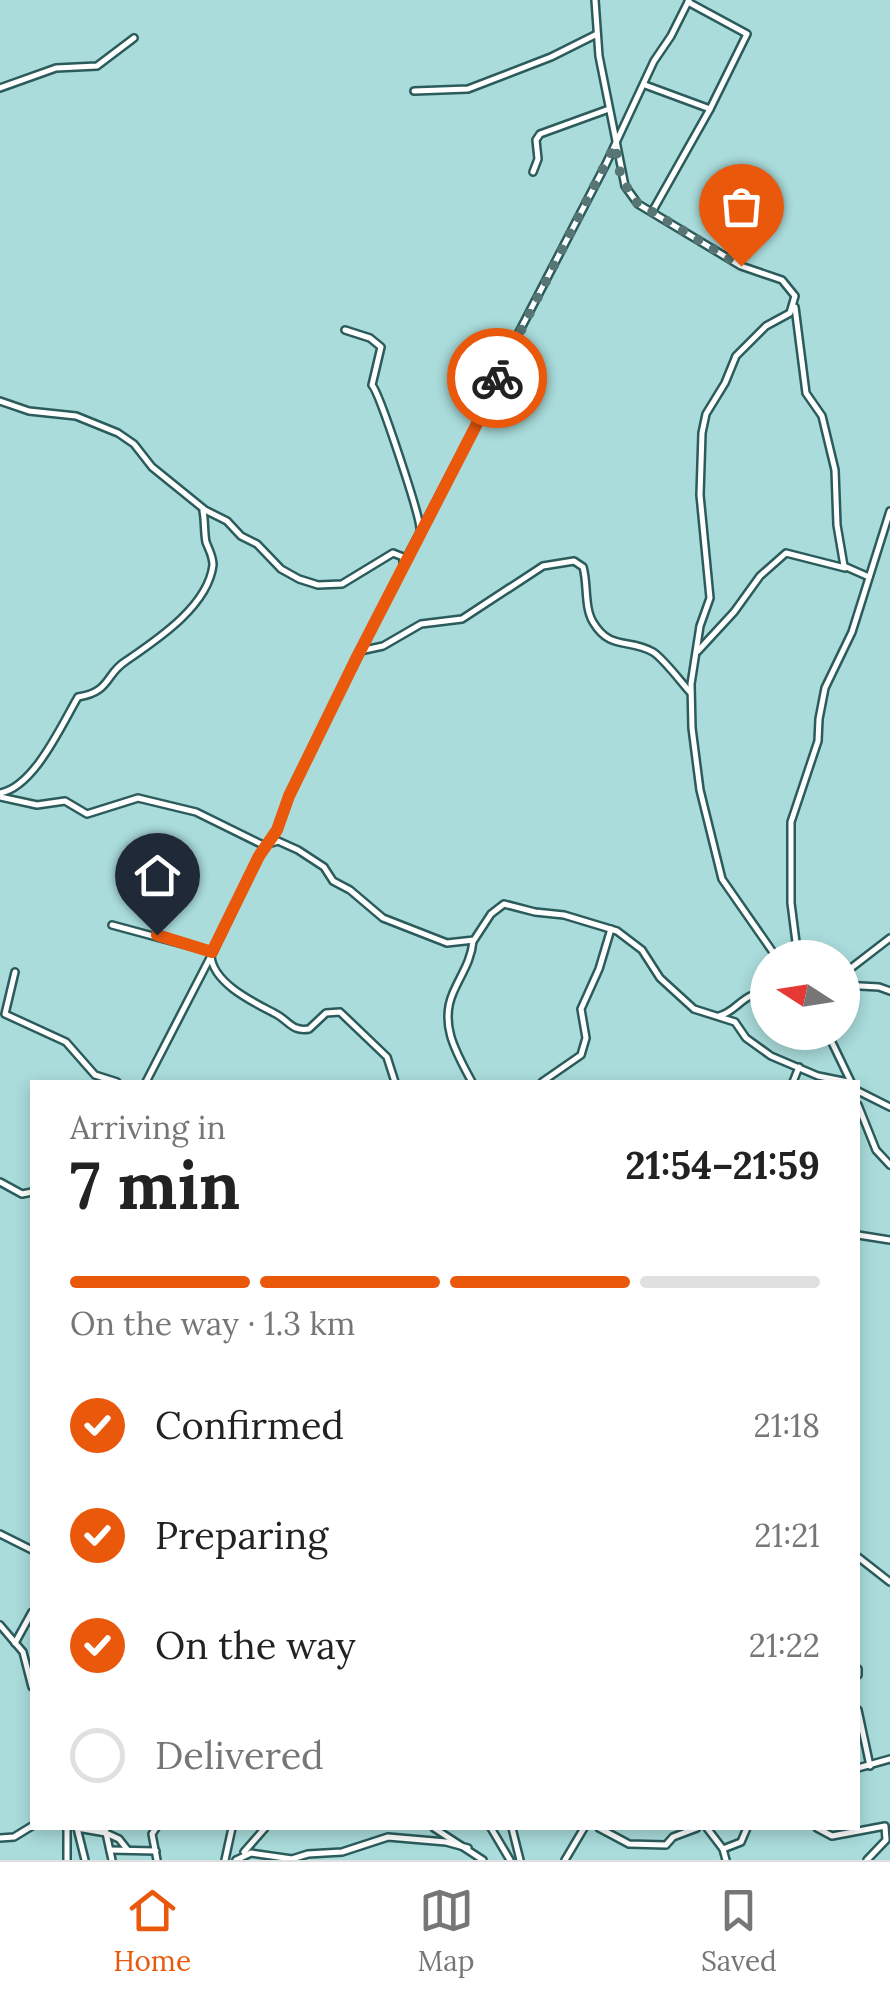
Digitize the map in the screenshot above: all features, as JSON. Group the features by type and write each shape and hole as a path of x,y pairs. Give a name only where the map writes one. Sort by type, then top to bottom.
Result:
{"street":[{"path":"594,0 615,145 625,186 636,202 741,266 782,280 793,292 806,393 822,416 835,470 836,524 845,568"},
{"path":"147,1080 265,845 277,830 360,650 484,410 503,362 654,61 672,36 688,1 747,33 652,212"},
{"path":"414,91 468,89 598,34"},
{"path":"0,88 56,68 97,66 134,38"},
{"path":"645,85 710,109"},
{"path":"533,172 540,134 610,109"},
{"path":"763,940 722,880 702,802 692,735 691,693 696,653 710,598 700,495 706,414 736,356 766,326 790,313 794,306"},
{"path":"344,330 370,338 381,347 372,386 378,393 416,506 420,531"},
{"path":"0,401 29,411 76,416 108,428 134,444 152,467 202,508 227,521 240,536 259,546 284,571 310,582 348,582 394,554 402,556 403,565"},
{"path":"0,795 32,774 78,698 106,685 122,663 166,634 198,602 212,566 202,508"},
{"path":"796,940 790,899 791,822 816,752 826,688 849,641 890,510"},
{"path":"696,653 780,556 793,552 869,577"},
{"path":"360,650 383,646 421,624 462,619 540,568 570,560 583,568 590,616 604,635 614,644 654,653 691,693"},
{"path":"0,795 37,806 66,801 86,814 138,798 196,812 265,845 278,842 298,850 383,918 447,943 474,940"},
{"path":"471,1080 450,1037 448,1017 454,992 470,962 474,940 491,914 504,904 564,914 612,929 638,947 660,978 694,1009 737,1024 746,1038 765,1052 822,1078 836,1080"},
{"path":"112,924 211,954"},
{"path":"545,1080 581,1054 586,1038 580,1009 612,929"},
{"path":"860,961 890,938"},
{"path":"211,954 214,969 224,980 294,1028 304,1031 330,1011 340,1012 387,1057 394,1080"},
{"path":"14,972 5,1014 66,1042 95,1075 110,1080"},
{"path":"860,985 890,991"},
{"path":"717,1016 728,1014 750,996"},
{"path":"835,1050 849,1080"},
{"path":"794,1080 799,1067"},
{"path":"860,1092 890,1106"},
{"path":"860,1110 876,1150 890,1165"},
{"path":"0,1182 30,1200"},
{"path":"22,1194 30,1192"},
{"path":"860,1235 890,1240"},
{"path":"0,1534 30,1549"},
{"path":"860,1559 890,1582"},
{"path":"15,1642 30,1616"},
{"path":"0,1625 26,1658 30,1677"},
{"path":"860,1719 870,1766"},
{"path":"860,1768 890,1760"},
{"path":"885,1826 890,1818"},
{"path":"860,1829 885,1826"},
{"path":"868,1860 886,1840 885,1826"},
{"path":"0,1838 14,1838 30,1827"},
{"path":"67,1830 67,1860"},
{"path":"78,1830 85,1860"},
{"path":"105,1830 127,1849"},
{"path":"105,1830 112,1860"},
{"path":"155,1830 157,1860"},
{"path":"232,1830 245,1853"},
{"path":"225,1860 232,1830"},
{"path":"236,1860 263,1830"},
{"path":"437,1830 483,1860"},
{"path":"492,1830 510,1860"},
{"path":"512,1830 520,1860"},
{"path":"565,1860 583,1830"},
{"path":"604,1830 638,1845 668,1844 673,1837 692,1830"},
{"path":"708,1830 726,1860"},
{"path":"723,1850 741,1842 746,1830"},
{"path":"820,1830 833,1836 856,1830"},
{"path":"245,1853 292,1860 308,1854 342,1852 388,1837 468,1848"},
{"path":"110,1850 156,1851"}],"way so far":[{"path":"497,378 615,145 621,178 636,202 741,266"}],"route":[{"path":"157,935 212,952 259,856 277,830 322,727 497,378"}]}
